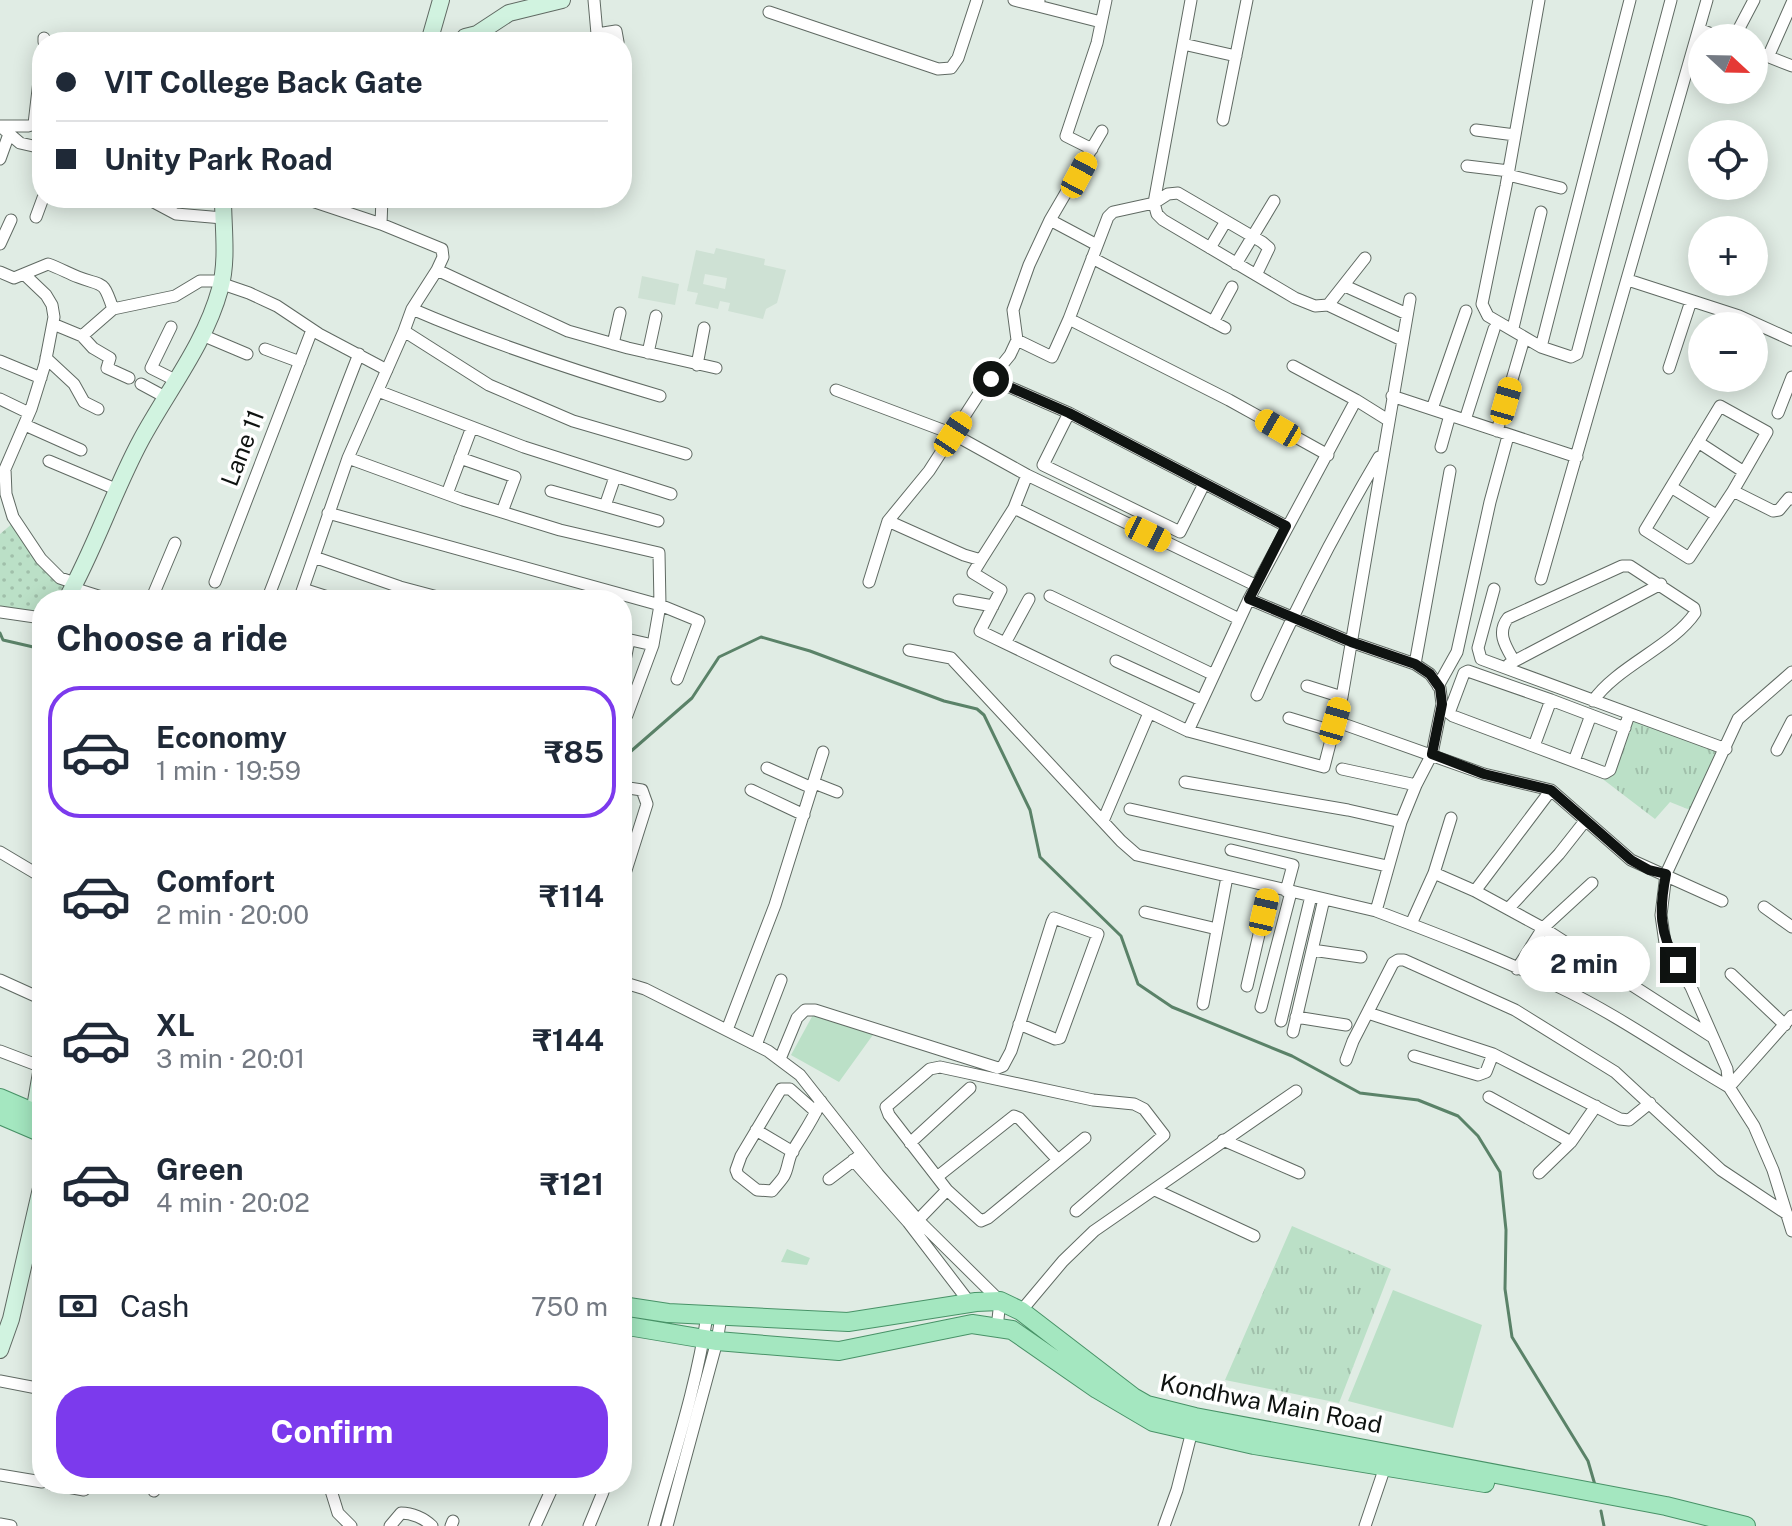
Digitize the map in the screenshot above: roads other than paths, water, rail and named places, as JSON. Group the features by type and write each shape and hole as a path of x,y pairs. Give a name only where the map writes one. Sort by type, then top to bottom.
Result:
{"main road":[{"path":"0,1098 32,1112"},
{"path":"0,1115 32,1129"},
{"name":"Kondhwa Main Road","path":"634,1321 714,1316 848,1322 1000,1301 1021,1311 1133,1397 1193,1424"},
{"name":"Kondhwa Main Road","path":"634,1321 710,1340 839,1351 972,1324 1012,1330 1097,1389 1153,1422 1193,1424 1666,1506 1746,1526"},
{"name":"Kondhwa Main Road","path":"1388,1460 1702,1526"}],"street":[{"path":"432,32 441,0"},
{"path":"470,32 499,10 520,0"},
{"path":"480,32 509,13 562,0"},
{"path":"594,0 597,32"},
{"path":"769,12 938,69 951,68 958,58 977,0"},
{"path":"1014,0 1038,3 1101,22"},
{"path":"1092,149 1066,136 1097,43 1106,0"},
{"path":"1191,0 1154,203 1157,214 1236,264 1315,306 1328,305 1402,340"},
{"path":"1223,120 1247,0"},
{"path":"1539,0 1482,304 1488,316 1541,347 1571,357 1577,354 1671,0"},
{"path":"1541,347 1630,0"},
{"path":"1700,24 1707,0"},
{"path":"1741,24 1754,0"},
{"path":"1783,0 1792,4 1768,57 1792,66"},
{"path":"1183,44 1236,56"},
{"path":"1541,579 1688,68"},
{"path":"3,129 32,124"},
{"path":"3,129 20,143 32,146"},
{"path":"0,159 3,129"},
{"path":"1476,130 1515,135"},
{"path":"869,582 888,521 929,471 980,392 1010,355 1017,340 1013,310 1050,220 1102,131"},
{"path":"1467,166 1509,173 1561,188"},
{"path":"1017,340 1052,357 1113,212 1154,203 1168,194 1178,193 1269,248 1256,275"},
{"path":"1236,264 1274,201"},
{"path":"36,217 39,208"},
{"path":"165,208 176,214 223,218"},
{"path":"25,275 52,305 53,324 41,378 27,419 3,468 6,494 13,517 41,559 71,590 142,439 202,335 221,285 225,246 223,208"},
{"path":"302,590 348,458 412,309 443,257 442,249 333,208"},
{"path":"381,224 382,208"},
{"path":"1513,328 1541,212"},
{"path":"0,244 11,220"},
{"path":"1050,220 1097,245"},
{"path":"1210,248 1226,221"},
{"path":"1092,258 1225,328"},
{"path":"1328,305 1365,258"},
{"path":"0,272 14,278 48,264 78,277 100,282 107,291 113,309"},
{"path":"437,270 568,331 716,368"},
{"path":"1628,280 1739,316 1792,340"},
{"path":"82,336 113,309 175,296 200,281 214,281 277,306 312,330 387,370"},
{"path":"1345,286 1407,314"},
{"path":"1213,322 1232,287"},
{"path":"1027,475 1014,508 973,573 1001,590 980,631 1188,731 1324,767 1342,697 1410,299"},
{"path":"1669,368 1691,301"},
{"path":"412,309 487,341 660,396"},
{"path":"1432,409 1466,311"},
{"path":"613,344 620,313"},
{"path":"648,353 656,316"},
{"path":"1069,319 1229,400 1328,455"},
{"path":"53,324 82,336 93,348 110,358 107,368 129,378"},
{"path":"171,327 151,368 177,381"},
{"path":"697,365 704,328"},
{"path":"1465,420 1494,329"},
{"name":"Lane 11","path":"215,582 312,330"},
{"path":"404,331 489,385 573,421 686,454"},
{"path":"202,335 247,354"},
{"path":"1438,686 1457,652 1523,342"},
{"path":"265,349 300,362"},
{"path":"271,590 359,354"},
{"path":"46,358 74,384 84,402 98,409"},
{"path":"0,361 41,378"},
{"path":"1293,366 1388,420"},
{"path":"1778,413 1792,377"},
{"path":"991,379 1069,413 1286,526"},
{"path":"141,384 167,398"},
{"path":"836,390 953,434 1027,475 1255,585"},
{"path":"378,391 472,427 671,494"},
{"path":"1392,396 1577,457"},
{"path":"0,399 27,419 81,450"},
{"path":"1188,731 1255,585 1356,400"},
{"path":"1720,406 1767,432 1744,472 1689,558 1645,530 1720,406"},
{"path":"1069,413 1043,465 1180,532 1204,484"},
{"path":"1441,447 1450,415"},
{"path":"447,494 472,427"},
{"path":"1698,442 1744,472"},
{"path":"1257,695 1291,617 1336,529 1383,450"},
{"path":"348,458 560,530 659,553 660,605 653,645 632,702"},
{"path":"460,458 515,477 502,512"},
{"path":"49,461 118,490"},
{"path":"1415,664 1450,471"},
{"path":"605,506 615,477"},
{"path":"1671,487 1716,515"},
{"path":"551,491 658,521"},
{"path":"1733,491 1773,511 1779,510 1789,498 1792,499"},
{"path":"1014,508 1239,619"},
{"path":"328,513 606,590"},
{"path":"888,521 981,560"},
{"path":"155,590 175,543"},
{"path":"314,557 411,590"},
{"path":"1509,664 1502,641 1503,624 1508,618 1626,565 1661,584 1694,608 1692,617 1601,690 1593,701"},
{"path":"1509,664 1661,584"},
{"path":"1494,589 1478,654 1481,659 1509,664 1593,701 1726,749"},
{"path":"1050,596 1212,674"},
{"path":"632,597 699,621 677,679"},
{"path":"1005,643 1029,599"},
{"path":"1249,599 1351,642 1415,664 1430,674 1438,686 1442,704 1432,754 1401,822 1376,911"},
{"path":"959,600 993,606"},
{"path":"0,612 32,617"},
{"path":"632,640 653,645"},
{"path":"909,650 951,658 1137,855 1376,911 1411,924 1559,987 1677,1053 1729,1087 1754,1126 1773,1170 1792,1231"},
{"path":"1116,661 1201,700"},
{"path":"1625,728 1468,671 1461,676 1449,709 1453,716 1608,772 1625,728 1629,715"},
{"path":"1729,1087 1727,1069 1691,987 1665,943 1661,898 1666,874 1738,719 1792,672"},
{"path":"1780,682 1792,689"},
{"path":"1307,686 1342,697"},
{"path":"1534,746 1551,700"},
{"path":"1103,821 1149,713"},
{"path":"1574,761 1591,715"},
{"path":"1289,718 1334,726 1432,754 1484,774 1551,790 1631,860 1722,901"},
{"path":"1777,750 1792,721"},
{"path":"727,1030 775,905 823,752"},
{"path":"767,768 837,792"},
{"path":"1342,769 1416,785"},
{"path":"1185,782 1401,822"},
{"path":"632,788 642,790 647,804 632,836"},
{"path":"751,790 804,815"},
{"path":"1475,891 1551,790"},
{"path":"1130,809 1387,866"},
{"path":"1411,924 1434,873 1451,818"},
{"path":"1508,909 1585,821"},
{"path":"1231,850 1293,865 1261,1007"},
{"path":"0,852 32,871"},
{"path":"1434,873 1543,928 1711,1036"},
{"path":"1203,1004 1227,877"},
{"path":"1517,969 1543,928 1592,883"},
{"path":"1247,986 1270,887"},
{"path":"1281,1021 1311,896"},
{"path":"1293,1032 1324,899"},
{"path":"1764,907 1792,927"},
{"path":"1145,912 1217,929"},
{"path":"780,1059 797,1018 805,1010 815,1010 998,1068 1007,1061 1019,1024 1054,918 1098,933 1060,1038 1055,1039 1019,1024"},
{"path":"1312,950 1361,957"},
{"path":"1346,1060 1393,963 1404,960 1470,988 1540,1025 1615,1072 1721,1170 1787,1214"},
{"path":"1729,1087 1789,1021 1731,974"},
{"path":"0,980 32,994"},
{"path":"756,1045 781,980"},
{"path":"632,985 756,1045 800,1075 819,1107 970,1303"},
{"path":"1368,1013 1493,1054 1620,1119 1629,1120 1650,1103"},
{"path":"1296,1017 1346,1025"},
{"path":"0,1051 32,1063"},
{"path":"1414,1056 1478,1075 1486,1072 1493,1054"},
{"path":"1076,1211 1164,1135 1144,1109 1134,1104 1093,1100 940,1067 930,1069 886,1107 947,1190 981,1221 1085,1138"},
{"path":"785,1088 819,1107 793,1152 785,1175 772,1191 757,1190 738,1175 736,1170 778,1093 785,1088"},
{"path":"910,1143 970,1088"},
{"path":"1021,1311 1063,1261 1094,1231 1296,1091"},
{"path":"1489,1097 1571,1142"},
{"path":"1539,1173 1571,1142 1596,1106"},
{"path":"937,1177 1014,1116 1058,1160"},
{"path":"756,1130 793,1152"},
{"path":"1223,1140 1299,1173"},
{"path":"829,1179 857,1157"},
{"path":"857,1157 1000,1301 997,1328"},
{"path":"918,1220 947,1190"},
{"path":"1155,1190 1254,1236"},
{"path":"0,1350 5,1317 32,1220"},
{"path":"667,1526 714,1316"},
{"path":"848,1322 853,1349"},
{"path":"654,1526 710,1340"},
{"path":"0,1381 32,1387"},
{"path":"1164,1526 1177,1490 1193,1424"},
{"path":"1365,1526 1388,1460"},
{"path":"0,1475 32,1480"},
{"path":"332,1494 338,1513 347,1525"},
{"path":"535,1526 549,1494"},
{"path":"589,1526 602,1494"},
{"path":"390,1526 401,1513 409,1513 432,1526"},
{"path":"0,1524 11,1526"}],"waterway":[{"path":"0,633 3,640 32,647"},
{"path":"632,750 692,698 719,657 761,637 810,651 944,701 977,709 984,715 1030,810 1040,857 1121,936 1138,984 1172,1007 1292,1056 1360,1093 1418,1100 1458,1116 1478,1136 1500,1172 1506,1230 1505,1289 1512,1337 1588,1461 1595,1485"},
{"path":"1601,1511 1604,1526"}]}
